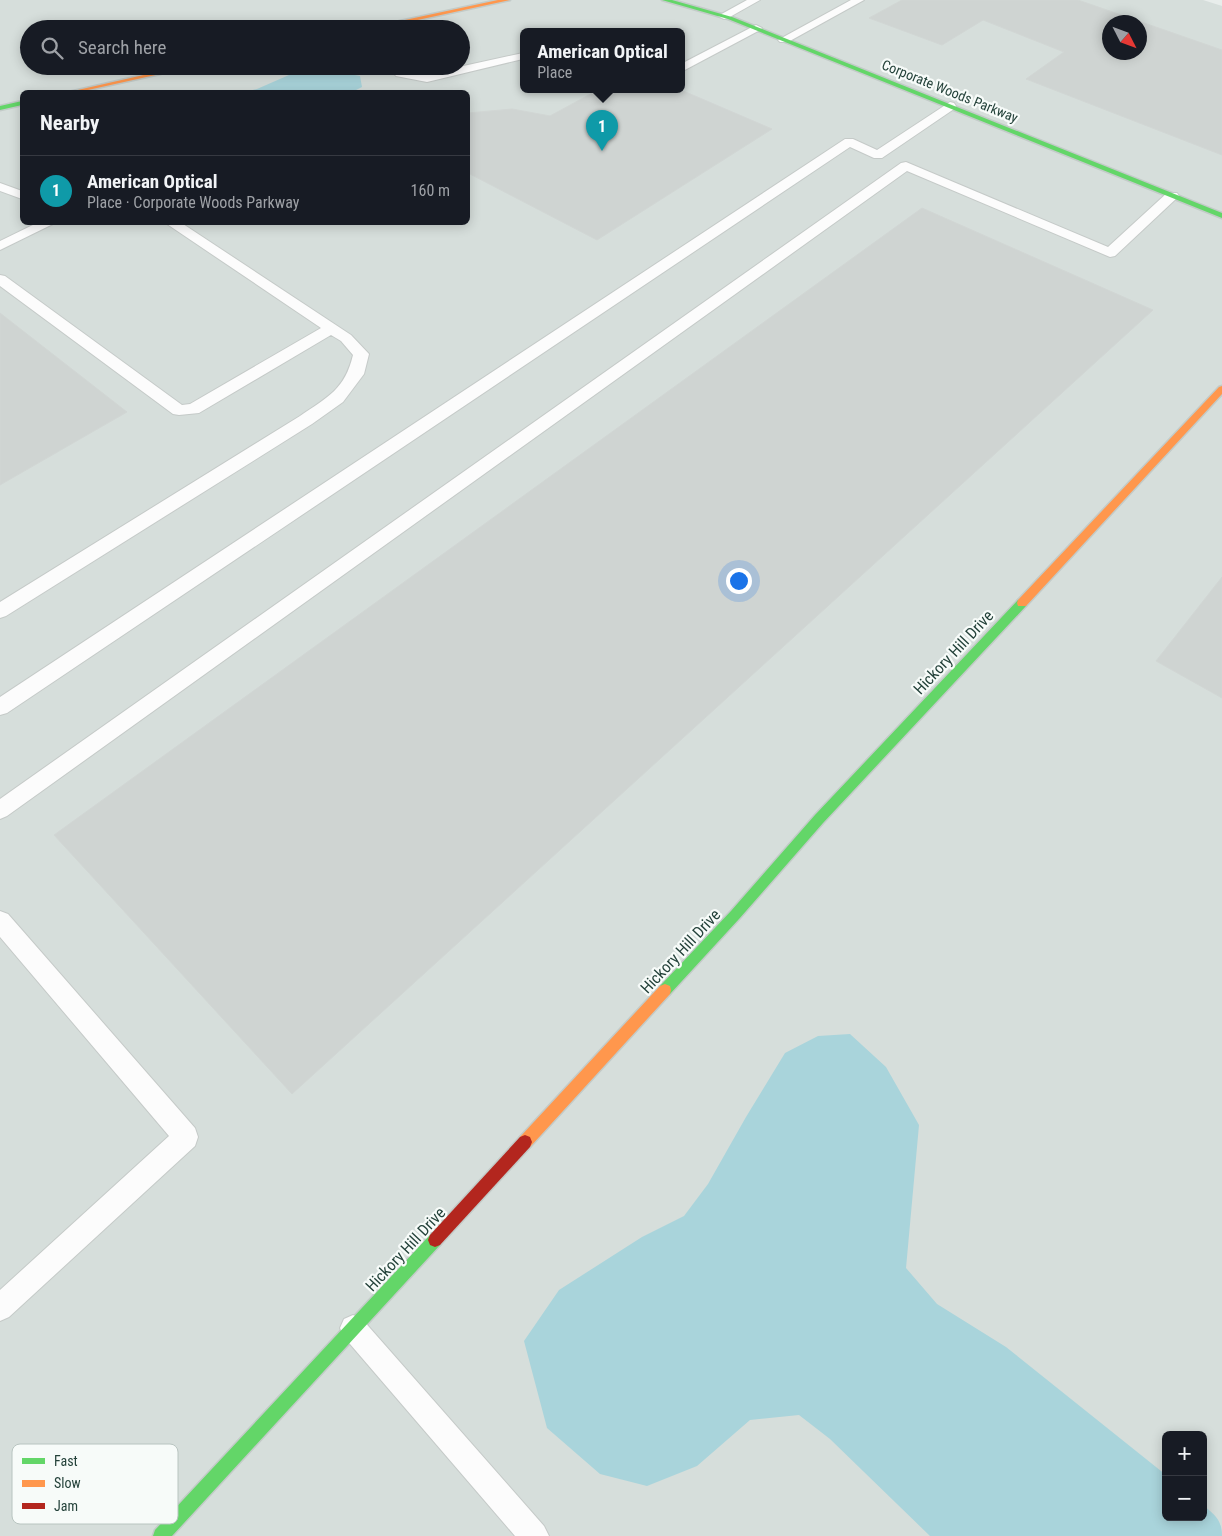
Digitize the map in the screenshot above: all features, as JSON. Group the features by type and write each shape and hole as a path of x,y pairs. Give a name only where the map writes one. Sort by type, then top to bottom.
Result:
{"street":[{"path":"407,20 506,0"},
{"name":"Corporate Woods Parkway","path":"669,0 724,16 756,28 1222,216"},
{"path":"81,90 151,75"},
{"path":"0,108 20,103"},
{"name":"Hickory Hill Drive","path":"178,1519 729,922 819,819 1222,389"},
{"name":"Hickory Hill Drive","path":"162,1536 173,1524"}],"lane":[{"path":"724,16 755,0"},
{"path":"784,40 859,0"},
{"path":"685,67 756,28"},
{"path":"470,68 520,57"},
{"path":"407,75 427,78 440,75"},
{"path":"878,155 950,106"},
{"path":"0,708 849,142 1110,253 1172,196"},
{"path":"0,810 906,166"},
{"path":"0,187 20,194"},
{"path":"0,246 45,225"},
{"path":"0,611 298,425 338,398 356,374 361,354 346,338 175,225"},
{"path":"0,279 179,410 194,408 202,404 332,328"},
{"path":"0,921 186,1137 0,1308"},
{"path":"353,1328 534,1536"}],"shaded area":[{"path":"0,0 1203,0 1222,6 1222,1536 0,1536"}],"water":[{"path":"289,75 355,75 360,76 362,87 356,90 252,90"},
{"path":"850,1034 886,1067 919,1125 906,1268 937,1304 1006,1347 1162,1472 1162,1521 1207,1521 1207,1508 1217,1518 1221,1526 1222,1536 930,1536 830,1439 799,1415 750,1420 697,1466 647,1486 600,1474 547,1428 524,1341 559,1290 642,1237 684,1216 708,1184 785,1053 818,1036"}],"building":[{"path":"902,0 1078,0 1121,15 1102,15 1102,60 1147,60 1147,24 1222,50 1222,155 1026,79 1064,52 983,20 942,45 869,18"},
{"path":"685,92 772,129 597,240 470,174 470,113 512,109 550,116 592,93"},
{"path":"922,208 1153,310 292,1094 54,835"},
{"path":"0,313 127,412 0,485"},
{"path":"1222,577 1222,698 1156,661"}],"traffic: fast":[{"path":"665,0 730,18 1222,216"},
{"path":"0,108 20,103"},
{"path":"665,990 735,915 819,819 1022,603"},
{"path":"178,1518 435,1240"},
{"path":"161,1536 172,1524"}],"traffic: slow":[{"path":"410,20 507,0"},
{"path":"81,90 151,75"},
{"path":"1022,603 1222,389"},
{"path":"525,1142 665,990"}],"traffic: jam":[{"path":"435,1240 525,1142"}],"place":[{"name":"American Optical","path":"602,151"}]}
